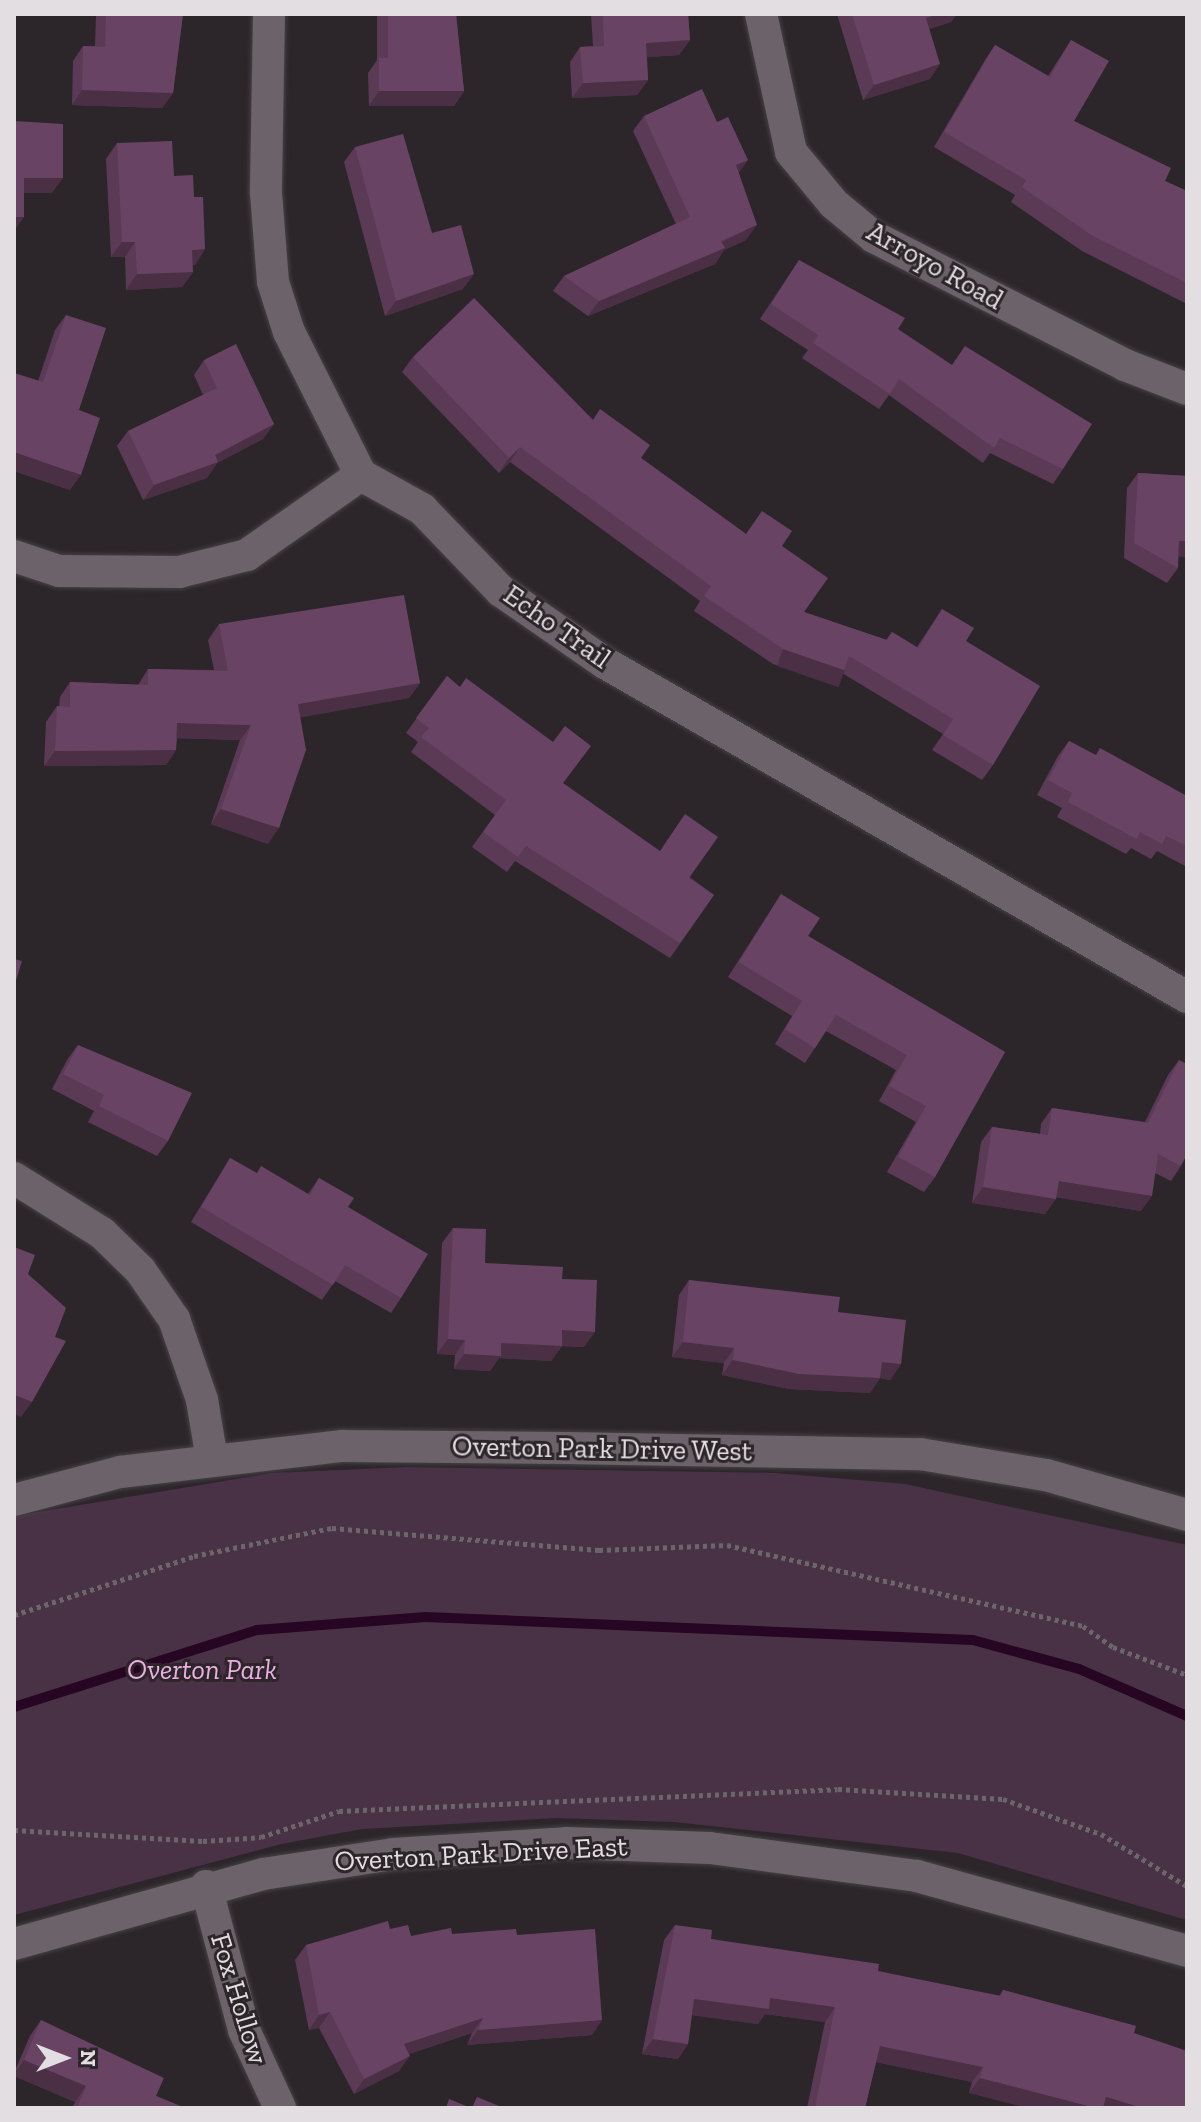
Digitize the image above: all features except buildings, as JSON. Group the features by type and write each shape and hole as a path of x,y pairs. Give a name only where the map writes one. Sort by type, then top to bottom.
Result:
{"street":[{"path":"14,556 59,571 179,572 247,555 361,475 289,332 273,282 266,193 269,14"},
{"name":"Arroyo Road","path":"761,14 791,152 834,204 874,237 1125,365 1187,389"},
{"name":"Echo Trail","path":"361,475 422,509 501,591 605,663 1187,997"},
{"path":"14,1178 102,1233 140,1270 174,1319 202,1400 212,1460"},
{"name":"Overton Park Drive West","path":"14,1500 120,1472 342,1446 920,1454 1046,1475 1187,1515"},
{"name":"Overton Park Drive East","path":"14,1944 206,1886 393,1854 566,1843 710,1848 968,1886 1187,1951"},
{"name":"Fox Hollow","path":"206,1886 244,2030 280,2108"}],"path":[{"path":"14,1615 194,1556 332,1528 599,1550 727,1545 1083,1626 1113,1647 1187,1675"}],"green space":[{"name":"Overton Park","path":"407,1467 775,1473 905,1484 1187,1545 1187,1920 958,1853 674,1822 557,1818 362,1829 281,1844 14,1915 14,1516 272,1473"}],"waterway":[{"path":"14,1707 257,1630 426,1617 973,1640 1079,1669 1187,1716"}]}
